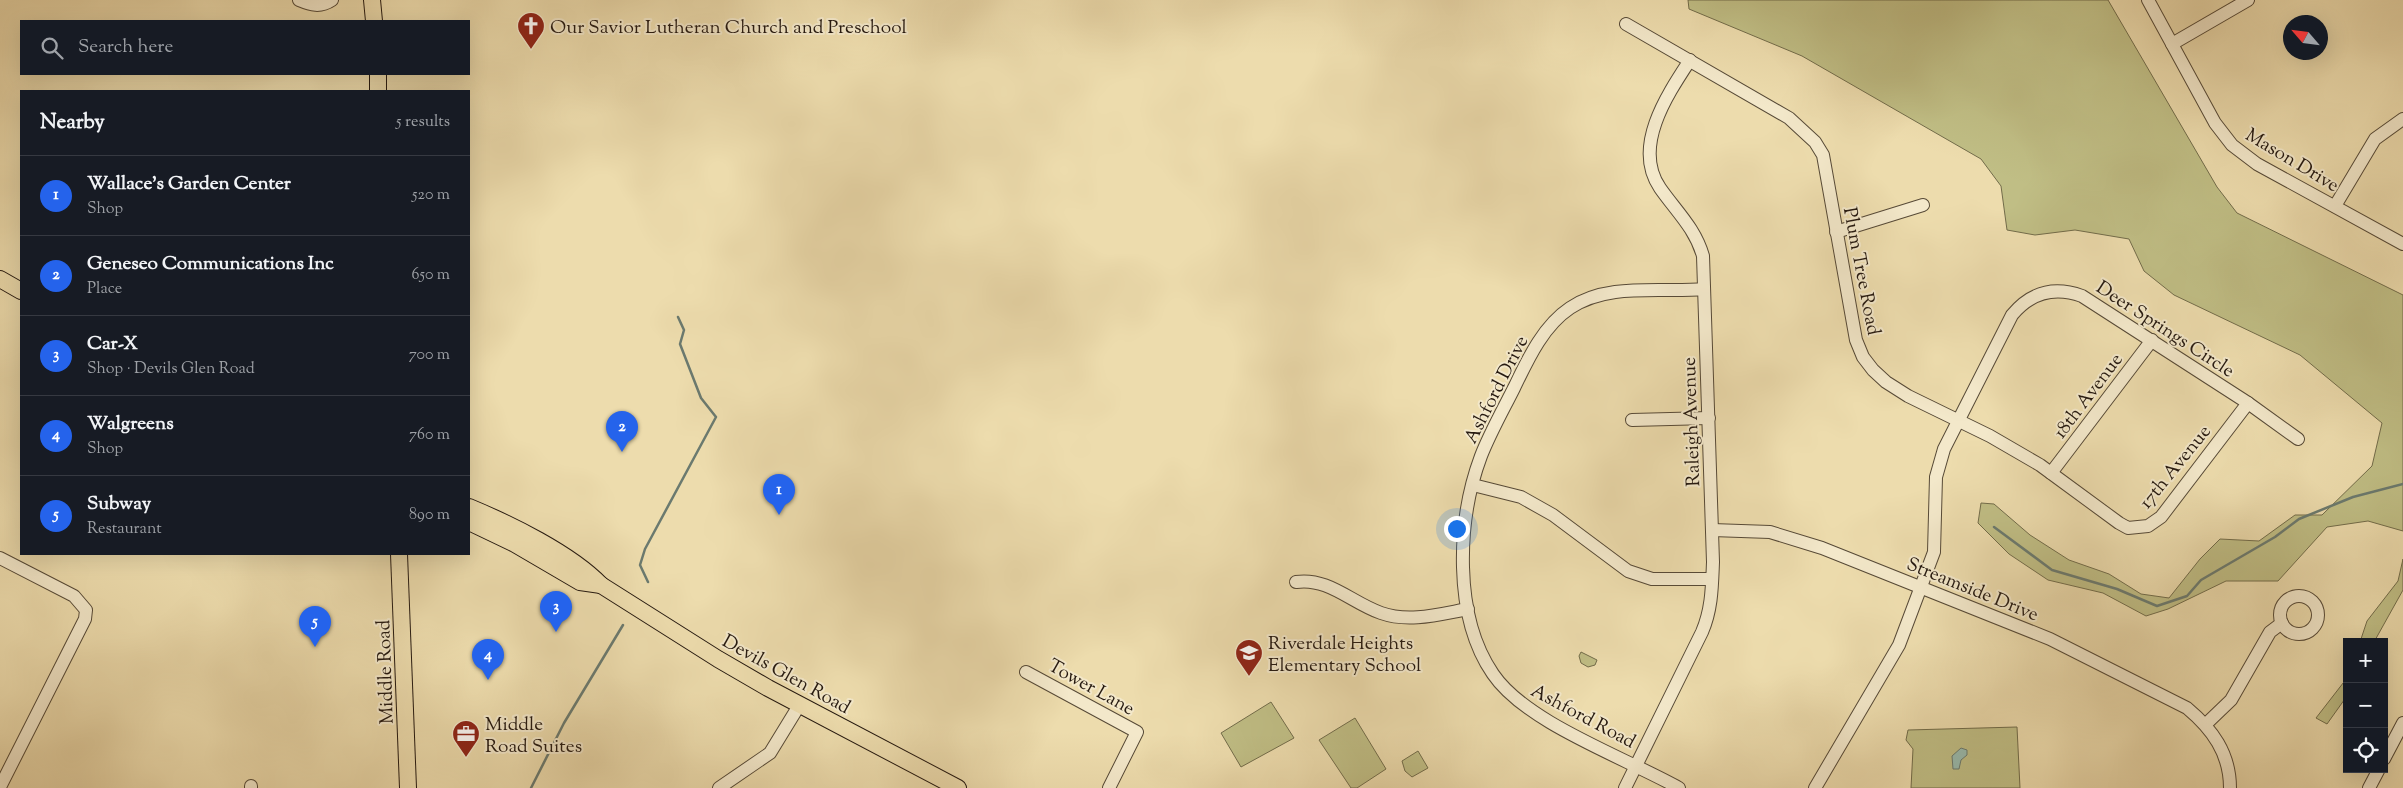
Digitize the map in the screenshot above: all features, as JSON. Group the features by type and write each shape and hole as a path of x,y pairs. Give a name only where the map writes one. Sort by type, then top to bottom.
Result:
{"main road":[{"path":"372,0 374,20"},
{"path":"378,75 378,90"},
{"path":"0,279 20,290"},
{"name":"Devils Glen Road","path":"470,507 534,539 588,571 601,585 718,659 958,788"},
{"name":"Devils Glen Road","path":"470,522 515,544 580,582 601,585"},
{"name":"Middle Road","path":"399,555 408,788"}],"street":[{"path":"299,0 317,6 332,0"},
{"name":"Mason Drive","path":"2148,0 2215,124 2232,145 2257,164 2403,244"},
{"path":"2172,44 2248,0"},
{"name":"Plum Tree Road","path":"1626,24 1789,118 1815,142 1823,155 1850,316 1856,340 1863,357 1873,370 1886,382 1908,396 1990,436 2051,473 2117,522"},
{"name":"Raleigh Avenue","path":"1625,788 1709,616 1712,579 1712,530 1703,256 1699,241 1690,225 1659,187 1653,173 1651,159 1652,133 1658,117 1690,60"},
{"path":"2335,206 2376,139 2403,119"},
{"path":"1836,232 1923,205"},
{"name":"Ashford Drive","path":"1472,485 1490,436 1535,346 1570,308 1596,295 1630,291 1704,289"},
{"name":"Deer Springs Circle","path":"1815,788 1899,645 1922,588 1934,552 1936,477 1944,448 2010,319 2020,306 2034,295 2050,291 2068,291 2102,308 2248,403 2298,439"},
{"name":"18th Avenue","path":"2051,473 2152,340"},
{"name":"17th Avenue","path":"2117,522 2128,528 2148,526 2161,516 2248,403"},
{"path":"1632,420 1708,418"},
{"path":"1472,485 1521,497 1553,516 1628,571 1652,579 1712,579"},
{"name":"Ashford Road","path":"1472,485 1465,534 1464,588 1478,649 1493,674 1510,695 1527,708 1679,788"},
{"name":"Streamside Drive","path":"1712,530 1770,532 1794,538 2050,640 2187,708 2206,724 2224,754 2230,774 2230,788"},
{"path":"0,558 74,596 86,610 85,619 0,787"},
{"path":"1296,582 1309,580 1330,587 1379,613 1394,617 1430,616 1468,609"},
{"path":"2206,724 2231,700 2270,632 2282,623"},
{"name":"Tower Lane","path":"1026,672 1137,732 1109,788"},
{"path":"719,788 770,753 800,704"},
{"path":"2388,751 2403,723"},
{"path":"2369,788 2377,773"}],"shaded area":[{"path":"1688,0 2108,0 2217,187 2237,213 2403,295 2403,531 2368,521 2327,527 2278,581 2226,581 2168,609 2146,616 2103,593 2048,580 2009,554 1978,523 1981,503 1994,504 2030,535 2069,560 2109,574 2141,594 2169,598 2200,559 2220,539 2259,541 2295,515 2322,515 2372,466 2382,423 2300,355 2174,295 2144,271 2129,239 2075,230 2035,235 2007,230 2001,186 1981,159 1802,56 1689,9"},
{"path":"2403,559 2403,590 2376,638 2361,638 2367,621 2398,581"},
{"path":"1581,652 1597,660 1595,665 1588,667 1581,663 1579,656"},
{"path":"2343,683 2343,702 2327,724 2316,718"},
{"path":"1271,702 1294,738 1241,767 1221,733"},
{"path":"1355,718 1386,769 1357,788 1351,788 1319,740"},
{"path":"2017,727 2020,788 1911,788 1913,749 1906,740 1908,730"},
{"path":"1961,748 1967,750 1967,755 1961,760 1959,769 1953,769 1952,756"},
{"path":"1418,751 1428,768 1412,777 1405,771 1402,761"}],"waterway":[{"path":"648,582 640,565 645,549 716,417 701,398 680,344 684,330 678,317"},
{"path":"1994,527 2052,570 2117,589 2157,606 2187,596 2201,580 2275,537 2299,519 2353,497 2403,484"},
{"path":"531,788 564,723 623,625"}],"place":[{"name":"Our Savior Lutheran Church and Preschool","path":"531,50"},
{"name":"Geneseo Communications Inc","path":"622,452"},
{"name":"Wallace's Garden Center","path":"779,515"},
{"name":"Car-X","path":"556,632"},
{"name":"Subway","path":"315,647"},
{"name":"Riverdale Heights Elementary School","path":"1249,677"},
{"name":"Walgreens","path":"488,680"},
{"name":"Middle Road Suites","path":"466,758"}]}
